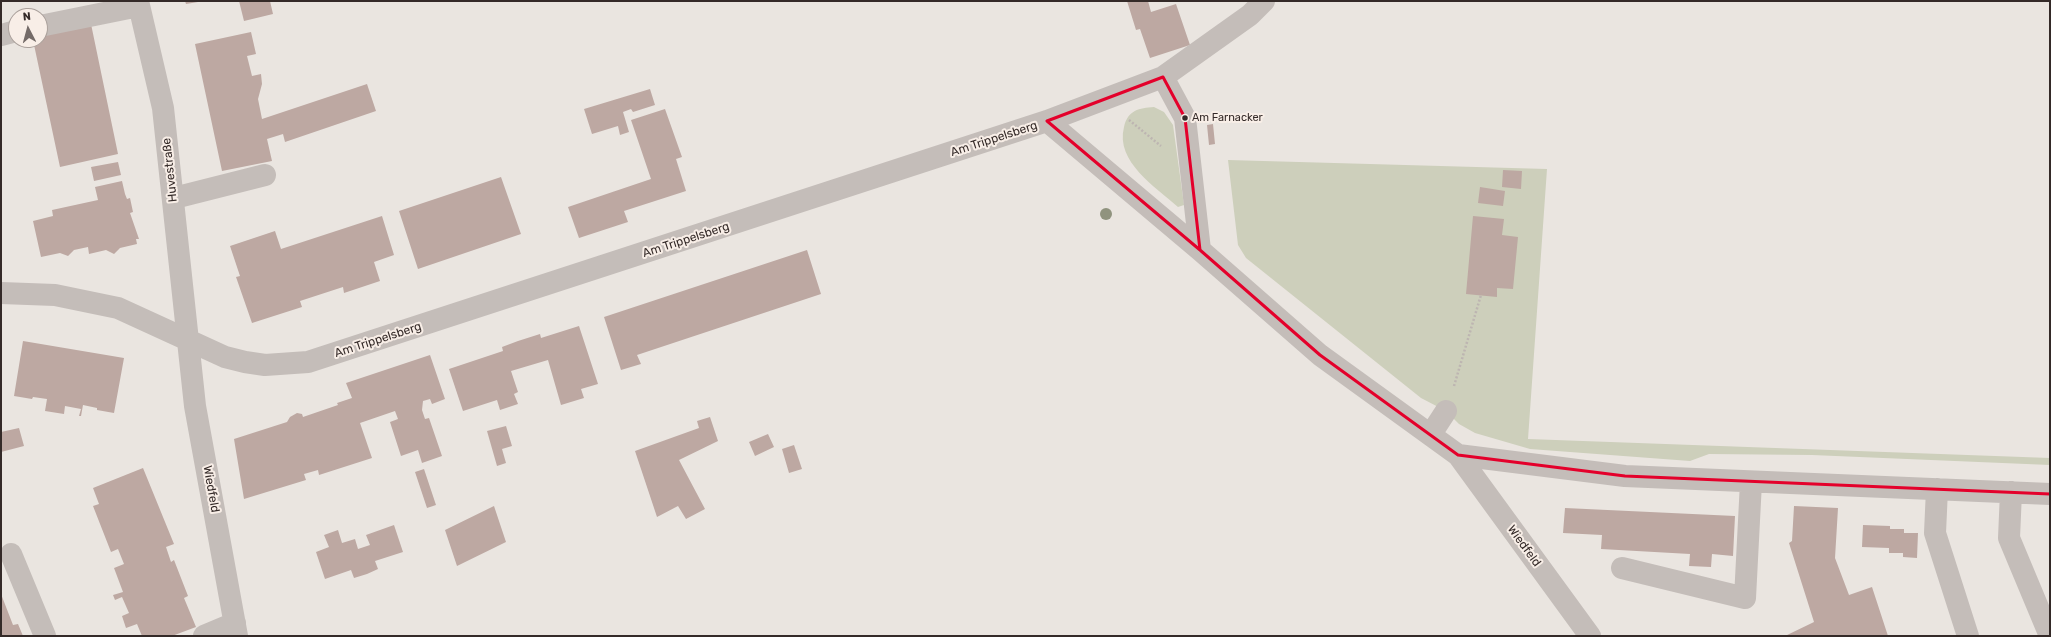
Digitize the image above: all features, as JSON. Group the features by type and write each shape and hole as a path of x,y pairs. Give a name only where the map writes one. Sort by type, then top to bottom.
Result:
{"street":[{"path":"1047,121 1163,77 1250,15 1264,1"},
{"path":"48,24 139,3"},
{"name":"Huvestraße","path":"139,3 163,108 190,340"},
{"path":"1163,77 1185,118 1200,250"},
{"name":"Am Trippelsberg","path":"1,293 55,295 90,300 118,308 225,357 245,362 265,365 308,362 1047,121 1200,250 1320,355 1458,455"},
{"path":"174,198 264,175"},
{"name":"Wiedfeld","path":"190,340 195,406 236,630"},
{"path":"1431,434 1446,411"},
{"path":"1458,455 1625,476 2050,494"},
{"name":"Wiedfeld","path":"1458,455 1590,636"},
{"path":"1622,568 1745,598 1751,482"},
{"path":"1937,489 1935,533 1968,636"},
{"path":"2011,492 2009,538 2050,636"},
{"path":"10,554 45,636"},
{"path":"204,636 236,630"}],"path":[{"path":"1103,100 1192,171"},
{"path":"1446,411 1481,295"}],"green space":[{"path":"1154,107 1164,112 1173,125 1184,205 1178,207 1139,173 1131,162 1123,140 1124,127 1131,113 1139,109"},
{"path":"1228,160 1547,169 1528,439 2050,458 2050,465 1812,455 1709,454 1690,461 1530,449 1475,433 1459,424 1446,411 1421,398 1246,258 1238,245"}],"building":[{"path":"185,1 198,1 198,2 186,4"},
{"path":"239,1 270,1 273,14 244,21"},
{"path":"1127,1 1148,1 1151,12 1176,4 1190,45 1150,58 1140,29 1136,30"},
{"path":"91,24 118,154 60,167 35,48 48,48 48,32"},
{"path":"251,32 256,54 247,56 252,76 261,74 262,84 258,99 262,119 367,84 376,111 285,142 283,134 267,139 272,161 222,171 195,44"},
{"path":"650,89 655,105 633,112 631,109 623,112 629,132 620,135 618,126 592,134 584,109"},
{"path":"665,109 682,157 676,159 686,191 624,211 628,222 579,238 568,207 651,179 631,120"},
{"path":"1213,124 1215,144 1209,145 1207,125"},
{"path":"118,162 121,175 94,181 91,167"},
{"path":"1503,170 1522,171 1521,189 1502,187"},
{"path":"501,177 521,234 418,269 399,211"},
{"path":"122,181 127,199 130,198 133,212 130,213 139,239 136,239 137,244 120,248 114,254 106,250 89,254 88,247 74,250 68,256 60,253 41,257 33,221 53,216 52,210 98,200 95,187"},
{"path":"1480,187 1505,191 1503,206 1478,203"},
{"path":"382,216 394,255 374,262 380,281 344,293 343,287 300,301 302,307 252,323 236,277 240,276 230,246 275,231 281,249"},
{"path":"1473,216 1504,219 1502,235 1518,237 1513,289 1497,288 1497,297 1466,294"},
{"path":"807,250 821,294 637,355 641,364 621,370 604,317"},
{"path":"579,326 598,384 581,389 584,398 561,405 548,360 511,371 518,392 514,394 518,404 500,410 497,400 463,411 449,369 503,351 502,347 518,341 540,334 541,338"},
{"path":"23,341 124,358 114,413 97,410 97,408 83,405 81,416 79,416 81,409 65,406 64,414 45,411 47,399 33,397 32,399 14,396"},
{"path":"430,355 445,399 432,404 430,399 423,401 422,410 425,419 429,418 442,456 422,463 418,450 401,456 390,422 398,419 395,411 360,423 372,458 319,475 318,470 304,474 306,480 244,499 234,439 287,422 290,417 297,413 302,414 303,417 338,405 337,403 352,398 346,383"},
{"path":"710,417 718,441 679,460 705,509 686,519 678,506 657,517 635,451 699,428 697,421"},
{"path":"506,426 512,446 502,449 506,463 497,466 487,431"},
{"path":"19,428 24,446 1,452 1,432"},
{"path":"768,434 774,447 755,456 749,442"},
{"path":"794,445 802,469 789,473 782,449"},
{"path":"143,468 174,544 166,547 171,562 174,560 188,596 184,598 196,627 172,636 142,636 137,624 126,628 122,616 129,613 122,597 115,600 113,595 123,592 114,568 124,564 118,549 111,552 93,506 99,504 93,488"},
{"path":"424,469 436,505 427,508 415,472"},
{"path":"494,506 506,542 457,566 445,530"},
{"path":"1794,506 1838,508 1835,558 1849,595 1872,587 1888,636 1785,636 1814,622 1789,543 1792,541"},
{"path":"1565,508 1735,516 1733,556 1712,554 1711,567 1689,566 1690,554 1601,549 1602,535 1563,533"},
{"path":"394,525 403,552 375,561 378,569 367,574 354,578 351,570 325,579 316,552 329,547 324,535 338,530 342,543 355,539 358,549 370,545 366,535"},
{"path":"1863,525 1890,526 1890,529 1904,529 1904,533 1918,533 1917,558 1903,557 1903,553 1889,553 1889,548 1862,547"},
{"path":"1,594 13,625 18,624 23,636 1,636"}],"transit line":[{"path":"1163,77 1185,118 1200,250"},
{"path":"1047,121 1163,77"},
{"path":"1047,121 1200,250 1320,355 1458,455 1625,476 2050,494"}],"place":[{"name":"Am Farnacker","path":"1185,118"}]}
